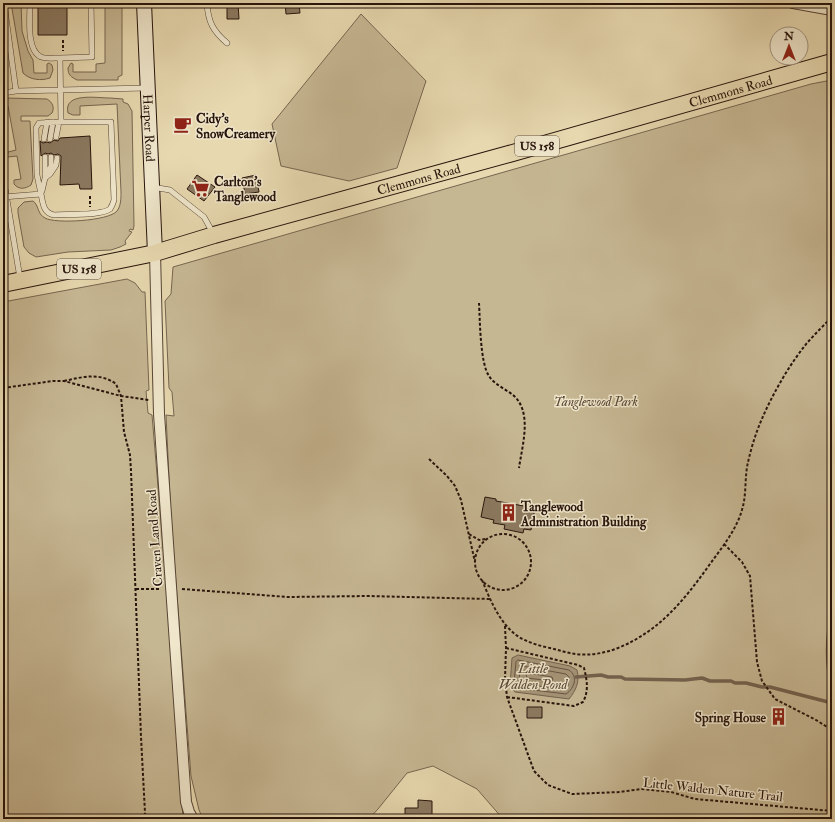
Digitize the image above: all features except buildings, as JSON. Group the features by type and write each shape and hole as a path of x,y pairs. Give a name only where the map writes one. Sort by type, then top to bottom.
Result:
{"main road":[{"name":"Harper Road","path":"144,3 155,253"},
{"name":"Clemmons Road","path":"3,284 155,253 214,235 832,62"}],"street":[{"path":"793,3 832,10"},
{"name":"Craven Land Road","path":"155,253 159,401 170,588 186,802 193,819"}],"lane":[{"path":"4,3 16,91"},
{"path":"30,3 30,37 33,48 42,58 92,57 91,3"},
{"path":"207,3 212,27 216,34 227,43"},
{"path":"56,137 60,122 60,58"},
{"path":"3,93 16,91 147,88"},
{"path":"44,139 47,122"},
{"path":"50,139 53,122"},
{"path":"60,122 111,122 113,205 109,210 96,213 54,215 45,210 37,175 36,128 39,123 60,122"},
{"path":"41,194 45,178 45,157"},
{"path":"45,178 50,174 56,165 54,157"},
{"path":"3,176 5,197 20,281"},
{"path":"151,187 170,190 204,217 214,235"},
{"path":"5,197 41,194"}],"path":[{"path":"479,303 484,359 489,375 514,396 521,406 524,417 518,468"},
{"name":"Little Walden Nature Trail","path":"482,580 490,599 505,624 514,634 526,641 570,654 597,654 609,651 640,638 653,629 687,594 732,532 743,506 747,466 761,422 773,396 807,343 832,317"},
{"path":"3,388 53,381 64,381 87,376 105,377 116,384 121,396 124,432 130,455 131,471 145,813 144,819"},
{"path":"64,381 121,396 159,401"},
{"path":"429,459 455,486 461,500 468,534 476,568 482,580 493,588 506,590 513,588 524,581 530,569 530,556 528,549 519,539 513,536 500,535 479,540 468,534"},
{"path":"476,568 475,561 479,549 488,539"},
{"path":"724,544 742,562 750,576 757,662 762,681 775,698 832,730"},
{"path":"136,589 170,588 288,597 367,596 490,599"},
{"name":"Little Walden Nature Trail","path":"505,624 505,679 507,697 534,771 548,785 572,794 620,792 641,789 671,792 695,799 832,811"},
{"path":"506,648 578,664 584,668 587,684 586,696 583,702 574,706 507,697"}],"green space":[{"path":"11,3 21,3 22,31 28,51 33,60 34,73 47,73 47,64 49,63 52,65 53,70 50,78 36,79 23,73"},
{"path":"105,3 122,3 122,75 118,77 118,80 77,80 69,74 68,68 71,63 73,64 73,72 96,72 96,64 105,63"},
{"path":"361,14 426,81 397,168 349,181 281,166 272,124"},
{"name":"Tanglewood Park","path":"832,80 832,819 503,819 477,789 433,766 407,773 369,819 203,819 199,810 191,776 171,519 166,415 174,416 172,392 169,388 165,301 171,294 173,267 811,84"},
{"path":"90,97 123,99 123,102 128,104 132,111 133,230 130,229 129,231 132,232 125,241 126,244 111,250 68,252 36,257 29,253 24,247 18,208 24,202 33,201 42,216 51,220 59,221 104,217 112,214 118,209 121,192 117,104 80,106 80,115 68,113 68,106 76,99"},
{"path":"3,99 47,99 52,103 53,107 52,113 48,116 21,116 21,121 30,121 33,179 31,185 24,188 20,188 14,184 14,180 21,179 17,156 7,156 8,152 16,150 8,106 3,106"},
{"path":"127,279 135,283 142,292 145,292 149,390 146,391 148,413 152,415 169,618 183,819 3,819 3,302"}],"water":[{"name":"Little Walden Pond","path":"518,655 570,666 577,670 577,686 569,699 515,692 510,685 512,658"}],"waterway":[{"path":"832,615 828,651 832,687"},
{"path":"576,677 601,675 608,677 621,677 625,679 685,680 702,678 710,681 731,681 735,683 746,683 762,687 770,687 832,703"}],"place":[{"name":"Cidy's SnowCreamery","path":"183,125"},
{"name":"Carlton's Tanglewood","path":"201,188"},
{"name":"Tanglewood Administration Building","path":"508,513"},
{"name":"Spring House","path":"779,717"}]}
